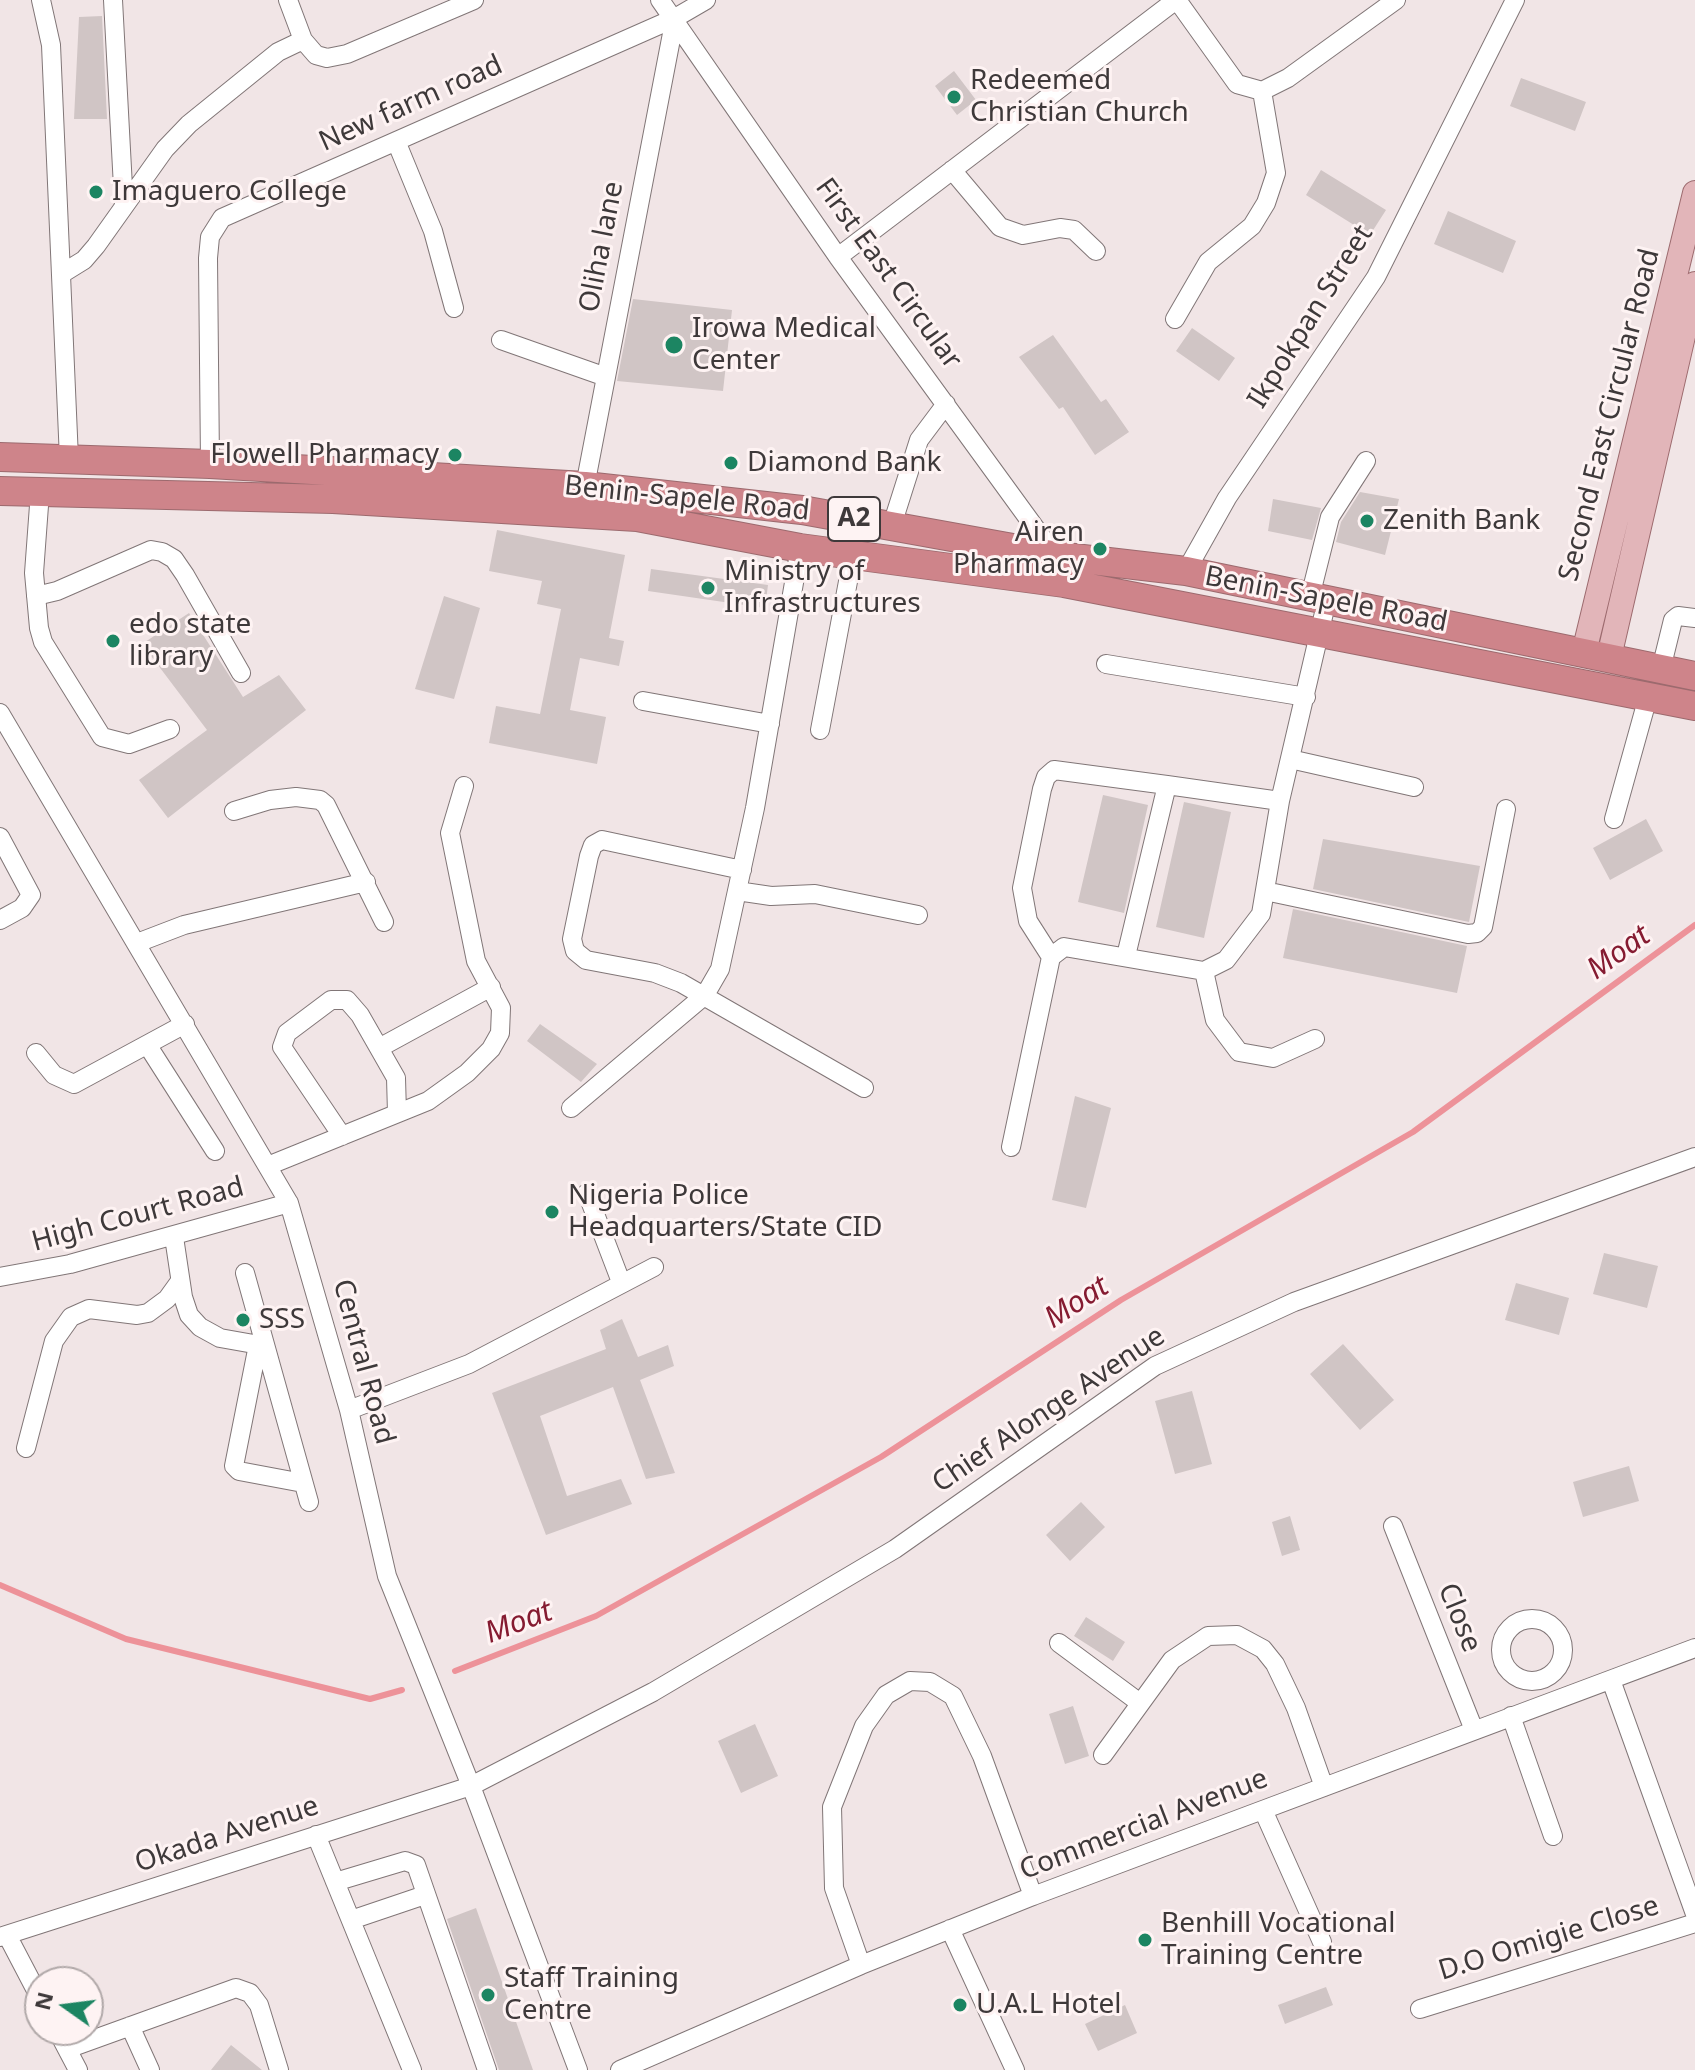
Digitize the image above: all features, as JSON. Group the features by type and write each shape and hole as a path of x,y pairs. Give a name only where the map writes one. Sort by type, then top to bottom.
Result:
{"highway":[{"name":"Benin-Sapele Road","path":"0,457 210,464 585,486 802,510 892,525 1322,635 1695,706"},
{"name":"Benin-Sapele Road","path":"0,491 349,500 623,516 853,555 1060,569 1186,571 1695,676"}],"main road":[{"name":"Second East Circular Road","path":"1596,654 1695,193"},
{"name":"Second East Circular Road","path":"1596,654 1695,284"}],"street":[{"path":"41,0 51,45 69,459"},
{"path":"113,0 124,206"},
{"path":"288,0 303,40 316,55 337,56 474,0"},
{"name":"First East Circular","path":"660,0 1060,569"},
{"name":"New farm road","path":"210,464 210,237 222,218 675,18 706,0"},
{"path":"838,257 1176,0 1237,84 1262,91 1288,78 1396,0"},
{"name":"Ikpokpan Street","path":"1186,571 1227,498 1376,277 1515,0"},
{"name":"Oliha lane","path":"585,486 675,18"},
{"path":"63,273 84,260 165,149 189,124 278,52 303,40"},
{"path":"1175,319 1208,262 1252,226 1266,203 1276,173 1262,91"},
{"path":"396,141 433,231 454,308"},
{"path":"952,170 1000,227 1023,235 1060,228 1074,230 1096,251"},
{"path":"501,340 606,377"},
{"path":"892,525 919,440 946,404"},
{"path":"1011,1147 1051,957 1064,947 1204,971 1226,960 1261,914 1280,801 1322,635 1319,598 1330,517 1366,461"},
{"path":"40,492 36,596 43,642 102,737 129,744 170,729"},
{"path":"571,1108 705,995 720,969 770,724 800,548"},
{"path":"36,596 57,591 151,550 162,552 174,559 185,575 241,673"},
{"path":"820,730 853,555"},
{"path":"1661,669 1673,620 1678,616 1695,618"},
{"path":"1106,664 1306,697"},
{"path":"1614,819 1648,697"},
{"path":"643,701 770,724"},
{"name":"Central Road","path":"0,713 270,1165 289,1203 349,1410 387,1576 471,1786 578,2070"},
{"path":"1290,759 1414,787"},
{"path":"1051,957 1028,921 1022,888 1046,777 1054,770 1280,801"},
{"path":"1126,956 1167,785"},
{"path":"270,1165 428,1101 467,1073 491,1049 503,1020 491,987 476,961 450,833 464,786"},
{"path":"234,811 270,800 320,800 326,805 384,922"},
{"path":"1265,891 1468,934 1477,933 1483,927 1506,809"},
{"path":"0,837 31,895 22,908 0,920"},
{"path":"742,870 602,840 593,845 589,856 572,939 575,951 586,960 655,973 705,995 864,1088"},
{"path":"137,943 184,925 366,882"},
{"path":"737,891 771,896 815,894 918,915"},
{"path":"1204,971 1215,1020 1239,1052 1273,1058 1315,1039"},
{"path":"379,1048 491,987"},
{"path":"342,1136 285,1055 284,1038 331,1000 342,998 353,1006 379,1048 399,1087 397,1113"},
{"path":"36,1053 54,1075 74,1084 185,1024"},
{"path":"148,1046 215,1151"},
{"name":"Chief Alonge Avenue","path":"471,1786 653,1692 895,1549 1155,1366 1294,1302 1695,1157"},
{"path":"587,1193 621,1282"},
{"name":"High Court Road","path":"0,1277 70,1264 289,1203"},
{"path":"174,1237 180,1281 189,1315 200,1327 220,1338 262,1346"},
{"path":"349,1410 469,1364 546,1327 621,1282 654,1267"},
{"path":"245,1273 262,1346 309,1502"},
{"path":"26,1448 54,1341 71,1317 89,1309 137,1315 148,1313 167,1299 180,1281"},
{"path":"262,1346 234,1466 239,1471 303,1483"},
{"name":"Close","path":"1393,1526 1474,1730"},
{"path":"1103,1755 1172,1660 1196,1642 1223,1634 1251,1640 1263,1649 1296,1708 1324,1787"},
{"path":"1059,1643 1140,1703"},
{"name":"Commercial Avenue","path":"620,2070 861,1965 1033,1896 1695,1648"},
{"path":"1554,1673 1566,1696"},
{"path":"1611,1680 1695,1914"},
{"path":"861,1965 834,1888 832,1807 864,1726 886,1695 910,1681 930,1682 953,1696 982,1756 1033,1896"},
{"path":"1511,1716 1553,1836"},
{"name":"Okada Avenue","path":"3,1936 471,1786"},
{"path":"1263,1810 1322,1942"},
{"path":"316,1835 412,2070"},
{"path":"335,1882 405,1861 416,1865 487,2070"},
{"path":"351,1920 425,1895"},
{"name":"D.O Omigie Close","path":"1420,2009 1695,1923"},
{"path":"950,1929 1015,2070"},
{"path":"3,1936 24,1971"},
{"path":"67,2049 236,1988 250,1993 259,2005 279,2070"},
{"path":"130,2026 150,2070"},
{"path":"65,2046 78,2070"}],"building":[{"path":"102,16 107,119 74,119 79,17"},
{"path":"954,71 976,100 957,115 935,86"},
{"path":"1521,78 1586,102 1575,131 1510,106"},
{"path":"1321,170 1386,210 1370,235 1306,195"},
{"path":"1448,211 1516,241 1503,273 1434,244"},
{"name":"Irowa Medical Center","path":"633,299 732,310 723,391 617,381"},
{"path":"1192,328 1235,358 1219,381 1176,351"},
{"path":"1053,335 1101,402 1106,399 1129,432 1095,455 1063,407 1059,409 1019,357"},
{"name":"Zenith Bank","path":"1360,492 1399,499 1385,555 1336,542 1341,522"},
{"path":"1273,499 1321,508 1312,540 1268,531"},
{"path":"497,530 625,555 609,638 624,641 619,666 580,658 570,710 606,717 597,764 489,743 496,706 540,714 561,609 537,604 542,581 489,571"},
{"name":"Ministry of Infrastructures","path":"651,569 768,585 765,608 648,591"},
{"path":"444,596 480,608 454,699 415,689"},
{"path":"189,613 243,697 279,675 306,710 168,818 139,780 207,730 142,644"},
{"path":"1103,795 1148,805 1124,913 1078,902"},
{"path":"1184,802 1231,812 1204,938 1156,927"},
{"path":"1646,819 1663,851 1610,880 1593,848"},
{"path":"1323,839 1480,866 1469,922 1313,889"},
{"path":"1293,909 1467,946 1457,993 1283,958"},
{"path":"540,1024 597,1064 581,1082 527,1041"},
{"path":"1075,1096 1111,1108 1086,1208 1052,1200"},
{"path":"1604,1253 1658,1266 1647,1308 1593,1294"},
{"path":"1516,1283 1569,1298 1559,1335 1505,1320"},
{"path":"622,1319 638,1357 668,1345 674,1366 640,1380 675,1473 646,1479 613,1387 540,1416 567,1496 621,1479 632,1504 546,1535 492,1393 606,1349 600,1330"},
{"path":"1343,1344 1394,1400 1360,1430 1310,1374"},
{"path":"1192,1391 1212,1464 1175,1474 1155,1401"},
{"path":"1629,1466 1639,1501 1583,1517 1573,1482"},
{"path":"1081,1502 1105,1527 1070,1561 1046,1535"},
{"path":"1290,1516 1300,1550 1282,1556 1272,1522"},
{"path":"1086,1617 1125,1642 1113,1661 1074,1636"},
{"path":"1073,1706 1089,1756 1065,1764 1049,1714"},
{"path":"755,1724 778,1776 741,1793 718,1741"},
{"name":"Staff Training Centre","path":"476,1908 533,2070 499,2070 447,1919"},
{"path":"1326,1987 1333,2005 1285,2024 1278,2005"},
{"path":"1125,2005 1137,2033 1098,2051 1085,2024"},
{"path":"231,2045 262,2070 211,2070"}],"waterway":[{"name":"Moat","path":"455,1671 596,1616 881,1457 1121,1300 1413,1132 1695,925"},
{"name":"Moat","path":"0,1585 126,1639 370,1699 402,1690"}],"place":[{"name":"Redeemed Christian Church","path":"954,97"},
{"name":"Imaguero College","path":"96,192"},
{"name":"Irowa Medical Center","path":"674,345"},
{"name":"Flowell Pharmacy","path":"455,455"},
{"name":"Diamond Bank","path":"731,463"},
{"name":"Zenith Bank","path":"1367,521"},
{"name":"Airen Pharmacy","path":"1100,549"},
{"name":"Ministry of Infrastructures","path":"708,588"},
{"name":"edo state library","path":"113,641"},
{"name":"Nigeria Police Headquarters/State CID","path":"552,1212"},
{"name":"SSS","path":"243,1320"},
{"name":"Benhill Vocational Training Centre","path":"1145,1940"},
{"name":"Staff Training Centre","path":"488,1995"},
{"name":"U.A.L Hotel","path":"960,2005"}]}
